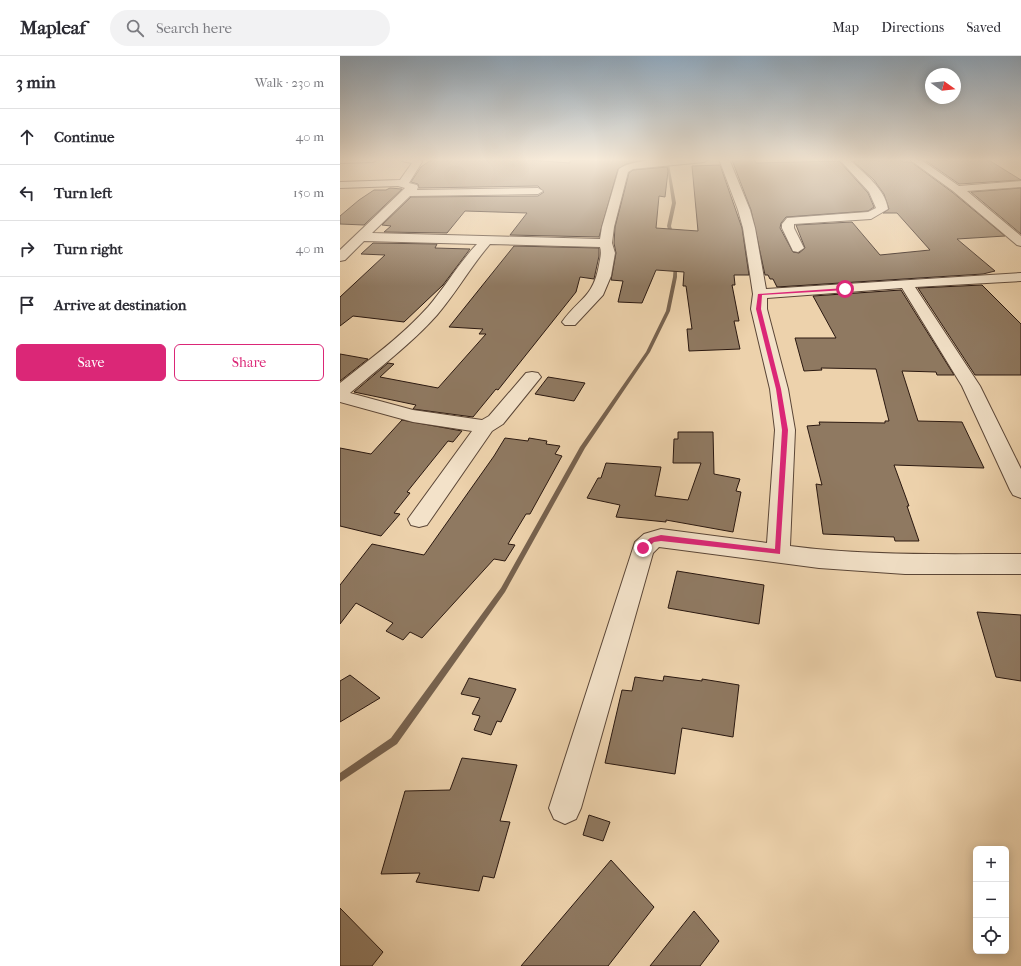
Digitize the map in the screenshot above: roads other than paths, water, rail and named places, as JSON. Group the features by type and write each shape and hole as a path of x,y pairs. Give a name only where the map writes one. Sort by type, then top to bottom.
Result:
{"street":[{"path":"340,256 362,237 393,201"},
{"path":"570,322 598,292 604,276 608,253 606,243 616,201"},
{"path":"741,201 757,266 760,294 759,309 779,389 785,430 778,552"},
{"path":"798,248 788,228 788,224 791,221 871,215 882,209 881,201"},
{"path":"972,201 1021,242"},
{"path":"362,237 606,243"},
{"path":"340,392 419,326 433,310 476,251 486,241"},
{"path":"760,294 963,279 1021,277"},
{"path":"906,284 970,386 1021,490"},
{"path":"419,519 485,427 496,420 532,377"},
{"path":"340,396 413,416 485,427"},
{"path":"565,808 643,548 652,540 661,538 778,552 819,559 905,564 1021,564"}],"waterway":[{"path":"672,236 669,226 674,201"},
{"path":"340,778 394,741 503,590 583,447 648,352 668,311 675,277 675,265"}]}
